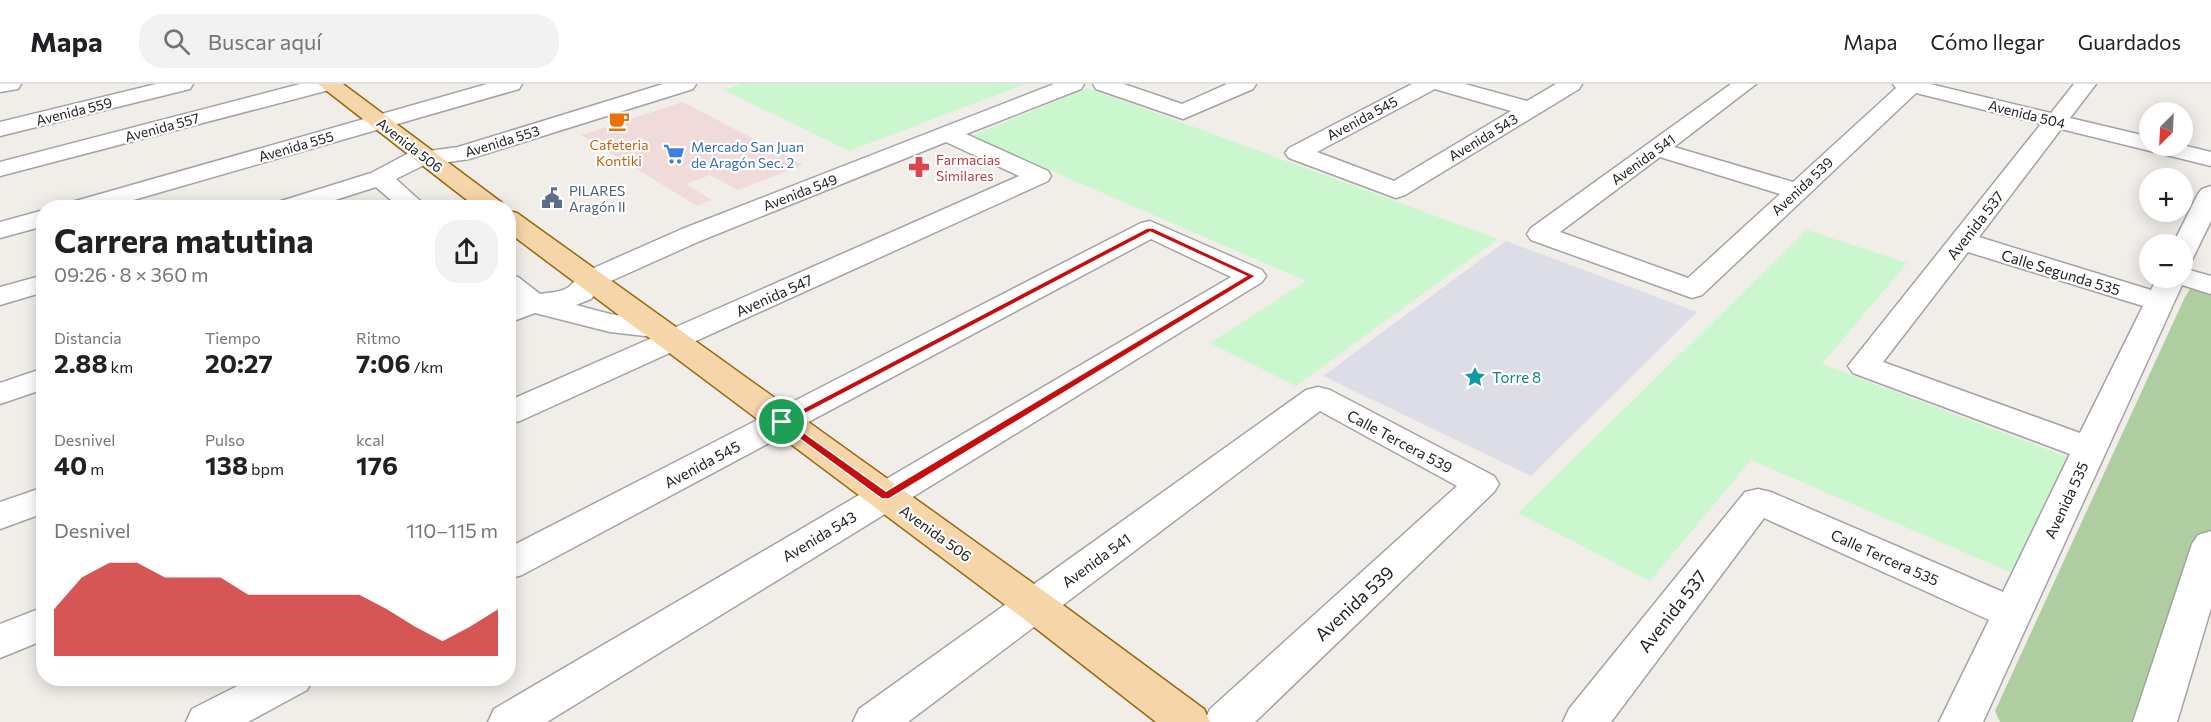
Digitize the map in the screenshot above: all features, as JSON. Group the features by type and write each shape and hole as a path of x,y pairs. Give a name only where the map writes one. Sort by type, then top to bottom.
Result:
{"main road":[{"name":"Avenida 506","path":"327,84 483,200"},
{"name":"Avenida 506","path":"516,225 1034,605 1188,722"}],"street":[{"path":"0,86 10,84"},
{"name":"Avenida 559","path":"0,129 182,84"},
{"name":"Avenida 557","path":"0,169 327,84"},
{"name":"Avenida 555","path":"107,200 384,125 511,84"},
{"name":"Avenida 553","path":"309,200 380,178 404,163 425,157 461,154 685,84"},
{"name":"Avenida 549","path":"522,309 579,295 587,288 590,280 691,235 1073,84"},
{"path":"1104,84 1183,112 1245,84"},
{"name":"Avenida 545","path":"1396,190 1297,153 1428,84"},
{"path":"1441,84 1529,110"},
{"name":"Avenida 543","path":"1396,190 1571,84"},
{"name":"Avenida 541","path":"1692,289 1540,234 1745,84"},
{"name":"Avenida 537","path":"2085,84 1864,366 2090,449"},
{"name":"Avenida 504","path":"1909,85 2139,141"},
{"name":"Avenida 539","path":"1692,289 1909,85"},
{"path":"384,125 380,178 406,200"},
{"name":"Avenida 547","path":"516,410 664,334 1040,176 947,134"},
{"path":"1657,149 1798,191"},
{"path":"2193,155 2211,159"},
{"path":"2192,234 2211,194"},
{"path":"0,230 36,220"},
{"name":"Avenida 545","path":"516,561 1150,229"},
{"name":"Avenida 543","path":"510,722 1252,276 1150,229"},
{"name":"Calle Segunda 535","path":"1962,241 2139,278"},
{"path":"0,296 36,285"},
{"name":"Calle Segunda 535","path":"2193,285 2211,285"},
{"name":"Avenida 535","path":"1961,722 2090,449 2170,288"},
{"path":"522,309 664,334"},
{"path":"0,394 36,381"},
{"name":"Avenida 541","path":"875,722 1318,397"},
{"name":"Calle Tercera 539","path":"1318,397 1481,484"},
{"name":"Avenida 539","path":"1226,722 1481,484"},
{"name":"Avenida 537","path":"1585,722 1758,501"},
{"name":"Calle Tercera 535","path":"1758,501 2012,613"},
{"path":"0,516 36,502"},
{"path":"2155,722 2204,588 2211,544"},
{"path":"0,642 36,626"},
{"path":"221,719 278,686"}],"shaded area":[{"path":"683,102 803,165 738,190 710,175 686,184 712,200 697,206 581,135"},
{"path":"1506,241 1697,312 1531,476 1323,376"}],"green space":[{"path":"742,84 1025,84 849,151 724,90"},
{"path":"1088,88 1498,239 1296,386 1210,343 1306,281 971,136"},
{"path":"1807,230 1907,263 1822,364 2083,463 2028,580 1751,460 1650,581 1518,513"},
{"path":"2190,289 2211,291 2211,540 2143,722 2000,722 1995,711"}],"place":[{"name":"Cafeteria Kontiki","path":"619,121"},
{"name":"Mercado San Juan de Aragón Sec. 2","path":"674,154"},
{"name":"Farmacias Similares","path":"919,167"},
{"name":"PILARES Aragón II","path":"552,198"},
{"name":"Torre 8","path":"1475,377"}],"route":[{"path":"1150,229 1252,276 885,496 782,422 1150,229"}]}
